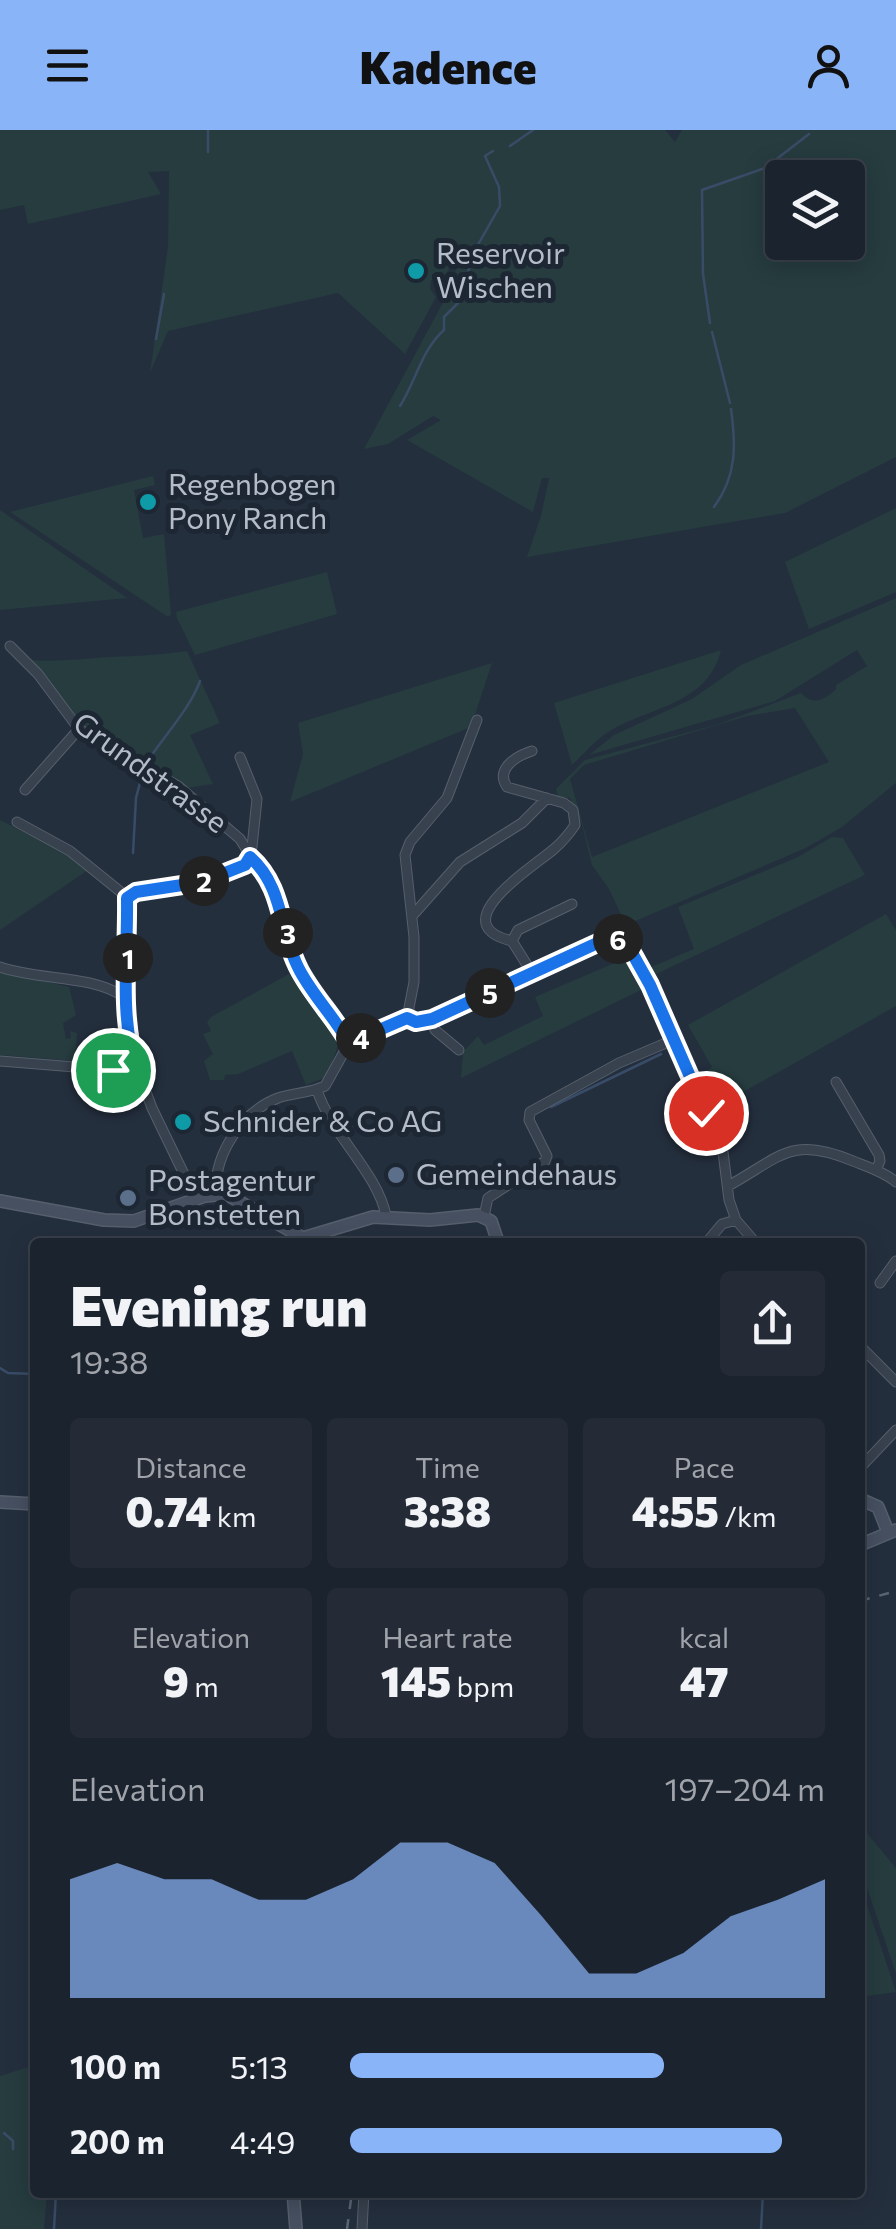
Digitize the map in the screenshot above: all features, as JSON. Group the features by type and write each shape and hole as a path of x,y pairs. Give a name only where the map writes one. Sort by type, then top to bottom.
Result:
{"street":[{"name":"Grundstrasse","path":"10,646 38,674 79,728 178,786 228,827 258,864 280,903 298,968 349,1043"},
{"path":"407,1018 414,982 414,915 404,864 406,850 447,798 477,720"},
{"path":"25,790 79,728"},
{"path":"532,751 512,760 504,773 504,782 508,788 569,806 575,815 574,824 557,846 514,880 486,911 491,932 512,941 532,973"},
{"path":"127,898 136,892 202,882 245,865 250,857 257,799 240,757"},
{"path":"414,915 460,862 522,823 546,798"},
{"path":"17,822 70,851 127,898 128,979 123,996 129,1046 137,1072 196,1199"},
{"path":"512,941 518,930 572,904"},
{"path":"216,1193 216,1174 223,1151 262,1107 325,1086 349,1043 407,1018 416,1022 432,1019 604,940 617,938 631,951 650,985 723,1152 736,1220 752,1238"},
{"path":"0,967 42,978 93,983 123,996"},
{"path":"432,1019 435,1030 459,1050"},
{"path":"484,1216 488,1198 545,1161 529,1120 530,1112 620,1062 674,1040"},
{"path":"0,1060 137,1072"},
{"path":"836,1082 879,1155 876,1170"},
{"path":"317,1090 325,1114 376,1188 386,1216"},
{"path":"728,1186 776,1157 812,1148 828,1150 894,1177"},
{"path":"0,1201 120,1221 148,1218 216,1193 236,1198 301,1238"},
{"path":"309,1238 354,1221 386,1216 410,1220 484,1216"},
{"path":"484,1216 497,1238"},
{"path":"710,1238 722,1224 736,1220"},
{"path":"880,1283 896,1261"},
{"path":"865,1351 896,1382"},
{"path":"865,1463 896,1430"},
{"path":"865,1501 878,1507 892,1531 865,1543"},
{"path":"0,1502 30,1504"},
{"path":"293,2198 296,2229"},
{"path":"362,2229 364,2198"}],"green space":[{"path":"0,130 665,130 675,142 682,130 896,130 896,457 785,513 527,557 549,478 542,478 533,512 407,440 441,420 433,416 388,444 364,449 447,295 458,263 453,261 443,281 431,280 430,289 436,297 405,354 338,293 168,331 150,373 168,247 169,171 148,172 161,194 28,224 24,205 0,210"},
{"path":"153,476 155,485 134,490 143,538 164,534 171,614 168,617 10,512"},
{"path":"896,508 896,592 809,629 785,562"},
{"path":"0,510 127,598 0,610"},
{"path":"327,572 337,614 195,655 177,618 176,612"},
{"path":"896,598 896,783 842,827 806,848 626,925 592,865 582,824 570,798 558,797 556,789 585,760 719,724 801,693 810,699 823,699 836,685 867,666 857,650 775,701 589,755 614,735 692,699 741,665","holes":["795,708 829,762 592,857 570,779 584,765 747,716"]},
{"path":"721,650 714,668 692,692 613,729 572,765 554,703"},
{"path":"187,651 220,723 190,735 213,784 187,788 91,734 77,722 29,660 68,660"},
{"path":"492,663 471,727 290,802 303,754 298,723"},
{"path":"0,820 69,855 88,870 0,930"},
{"path":"832,837 843,838 865,875 650,977 644,970 694,949 678,907 796,858"},
{"path":"886,914 896,930 896,1006 720,1105 716,1100 707,1105 694,1079 712,1067 688,1025"},
{"path":"624,959 645,988 461,1078 463,1052 478,1036 484,1045 543,1016 535,997"},
{"path":"0,971 69,987 76,1015 63,1023 66,1039 71,1038 70,1031 77,1033 75,1061 0,1055"},
{"path":"289,974 311,992 336,1032 337,1049 324,1078 306,1085 292,1051 238,1074 225,1075 224,1080 210,1080 204,1061 213,1054 203,1034 211,1031 207,1022"},
{"path":"865,1831 896,1868 896,1974 865,1882"},
{"path":"865,1899 896,1992 865,1996"},
{"path":"30,2067 30,2198 47,2198 44,2229 0,2229 0,2076"}],"waterway":[{"path":"208,130 208,152"},
{"path":"510,146 533,130"},
{"path":"710,323 703,274 702,190 765,168 809,134"},
{"path":"400,406 430,347 444,330 444,317 464,297 471,257 500,206 499,187 485,156 493,151"},
{"path":"156,339 164,294"},
{"path":"712,332 730,403"},
{"path":"714,507 731,472 731,409"},
{"path":"147,762 200,681"},
{"path":"133,853 136,798 143,771"},
{"path":"551,1107 661,1054"},
{"path":"0,1368 8,1373 30,1374"},
{"path":"4,2133 13,2141 13,2149"},
{"path":"54,2229 56,2198"},
{"path":"761,2229 763,2198"}],"railway":[{"path":"865,1600 896,1591"},
{"path":"347,2229 351,2198"}],"place":[{"name":"Reservoir Wischen","path":"416,271"},
{"name":"Regenbogen Pony Ranch","path":"148,502"},
{"name":"Schnider & Co AG","path":"183,1122"},
{"name":"Gemeindehaus","path":"396,1175"},
{"name":"Postagentur Bonstetten","path":"128,1198"}],"route":[{"path":"113,1070 137,1072 129,1046 123,996 128,979 127,898 136,892 202,882 245,865 250,857 280,903 298,968 349,1043 407,1018 416,1022 432,1019 604,940 617,938 628,946 650,985 706,1113"}]}
